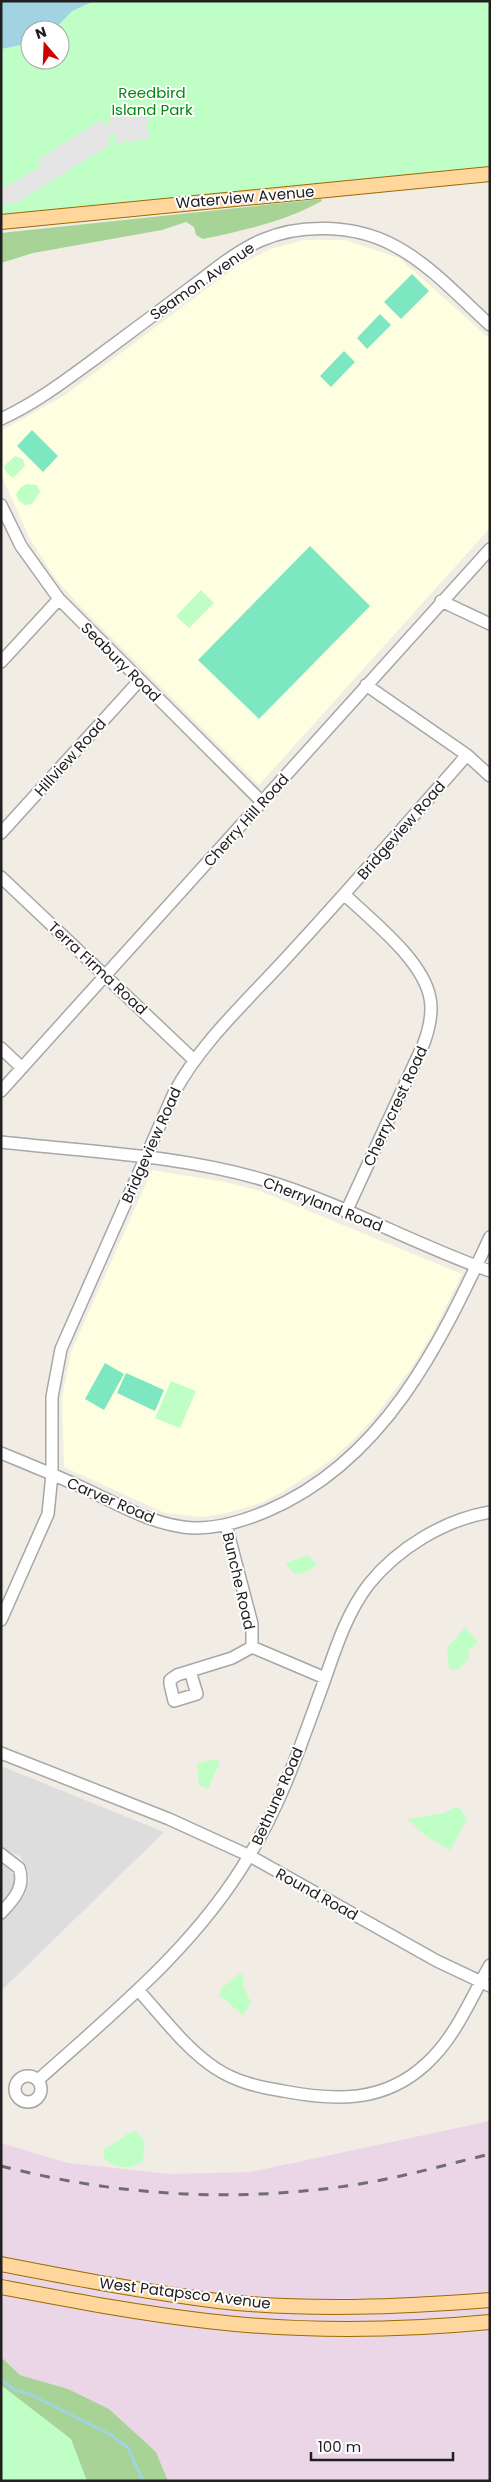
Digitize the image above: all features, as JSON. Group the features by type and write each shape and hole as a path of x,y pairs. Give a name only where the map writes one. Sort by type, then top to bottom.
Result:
{"main road":[{"name":"Waterview Avenue","path":"1,222 490,174"},
{"name":"West Patapsco Avenue","path":"1,2264 129,2288 219,2301 278,2305 390,2306 490,2300"},
{"name":"West Patapsco Avenue","path":"1,2287 125,2310 208,2321 277,2327 399,2328 490,2322"}],"street":[{"name":"Seamon Avenue","path":"1,420 59,385 231,258 264,239 283,233 303,230 347,230 370,235 390,243 426,268 490,325"},
{"name":"Seabury Road","path":"1,505 21,546 59,599 262,802"},
{"name":"Cherry Hill Road","path":"1,1091 490,548"},
{"path":"1,662 59,599"},
{"path":"441,602 490,624"},
{"name":"Hillview Road","path":"1,833 140,681"},
{"path":"366,685 467,754 490,776"},
{"name":"Bridgeview Road","path":"1,1620 48,1514 52,1474 52,1397 61,1349 174,1092 194,1060 345,894 467,754"},
{"name":"Terra Firma Road","path":"1,877 194,1060"},
{"name":"Cherrycrest Road","path":"345,894 405,954 423,980 430,997 429,1029 424,1043 346,1212"},
{"path":"1,1048 22,1068"},
{"name":"Cherryland Road","path":"1,1142 206,1166 264,1180 315,1198 490,1271"},
{"name":"Carver Road","path":"1,1453 52,1474 137,1514 183,1527 226,1525 256,1516 290,1500 333,1472 360,1449 382,1426 420,1373 441,1338 490,1237"},
{"name":"Bethune Road","path":"38,2080 138,1990 196,1929 250,1856 282,1792 344,1626 368,1585 382,1569 402,1552 428,1535 467,1518 490,1512"},
{"name":"Bunche Road","path":"226,1525 252,1624 252,1647 325,1678"},
{"path":"190,1671 232,1658 252,1647"},
{"name":"Round Road","path":"1,1753 169,1819 250,1856 437,1961 485,1984"},
{"path":"1,1854 20,1868 22,1882 20,1889 1,1913"},
{"path":"138,1990 198,2054 234,2078 258,2087 319,2098 340,2098 361,2096 383,2090 405,2079 425,2065 455,2030 485,1984 490,1965"}],"shaded area":[{"path":"147,113 149,139 116,143 114,131 107,138 111,144 18,202 1,205 1,183 4,188 41,166 37,160 101,120 107,125 110,124 108,117"},
{"path":"304,240 345,240 399,258 490,339 490,528 259,785 81,607 55,578 30,539 2,477 1,431 65,395 237,266 270,249"},
{"path":"152,1170 225,1182 260,1191 462,1274 433,1332 412,1367 373,1419 351,1442 327,1463 284,1491 261,1503 227,1513 202,1517 165,1513 64,1467 62,1398 71,1352"},
{"path":"1,1766 164,1832 1,1991 1,1923 25,1894 29,1881 28,1871 21,1857 1,1847"},
{"path":"1,1863 11,1869 15,1879 12,1889 1,1903"},
{"path":"490,2121 490,2481 168,2481 156,2452 68,2389 20,2375 1,2357 1,2143 68,2163 169,2174 251,2172"}],"green space":[{"name":"Reedbird Island Park","path":"94,1 490,1 490,166 1,217 1,49 20,45 20,70 70,70 70,20 63,20 72,10"},
{"path":"321,199 322,201 293,215 249,229 203,239 196,235 194,227 186,222 162,230 33,253 1,263 1,233"},
{"path":"412,274 429,291 401,319 384,302"},
{"path":"380,314 391,325 367,349 357,338"},
{"path":"344,351 355,362 331,387 320,376"},
{"path":"32,430 58,456 43,472 17,446"},
{"path":"15,456 23,459 25,466 13,478 6,472 4,466"},
{"path":"27,484 37,485 40,492 32,504 25,505 19,501 16,494 21,487"},
{"path":"310,546 370,606 259,719 198,660"},
{"path":"201,590 214,603 189,628 176,616"},
{"path":"105,1363 124,1374 104,1410 85,1399"},
{"path":"126,1373 164,1390 155,1411 117,1393"},
{"path":"171,1381 196,1391 180,1428 155,1418"},
{"path":"308,1555 317,1565 300,1574 296,1574 289,1569 286,1563"},
{"path":"465,1627 478,1642 468,1651 469,1658 459,1669 449,1670 447,1648"},
{"path":"215,1759 220,1762 208,1789 199,1785 197,1764"},
{"path":"454,1807 460,1809 467,1819 450,1850 426,1836 407,1819 445,1813"},
{"path":"240,1973 243,1976 243,1985 251,2003 243,2015 219,1995 221,1989"},
{"path":"135,2131 145,2141 143,2161 133,2166 123,2167 108,2162 104,2158 104,2149"},
{"path":"1,2357 20,2375 68,2389 109,2409 156,2452 168,2481 1,2481"},
{"path":"1,2385 71,2439 87,2481 1,2481"}],"water":[{"path":"1,1 94,1 72,11 63,20 20,20 20,45 1,49"}],"waterway":[{"path":"1,2380 15,2390 30,2394 111,2435 128,2448 143,2481"}],"railway":[{"path":"1,2166 45,2176 132,2190 176,2194 264,2194 309,2191 370,2182 490,2154"}]}
